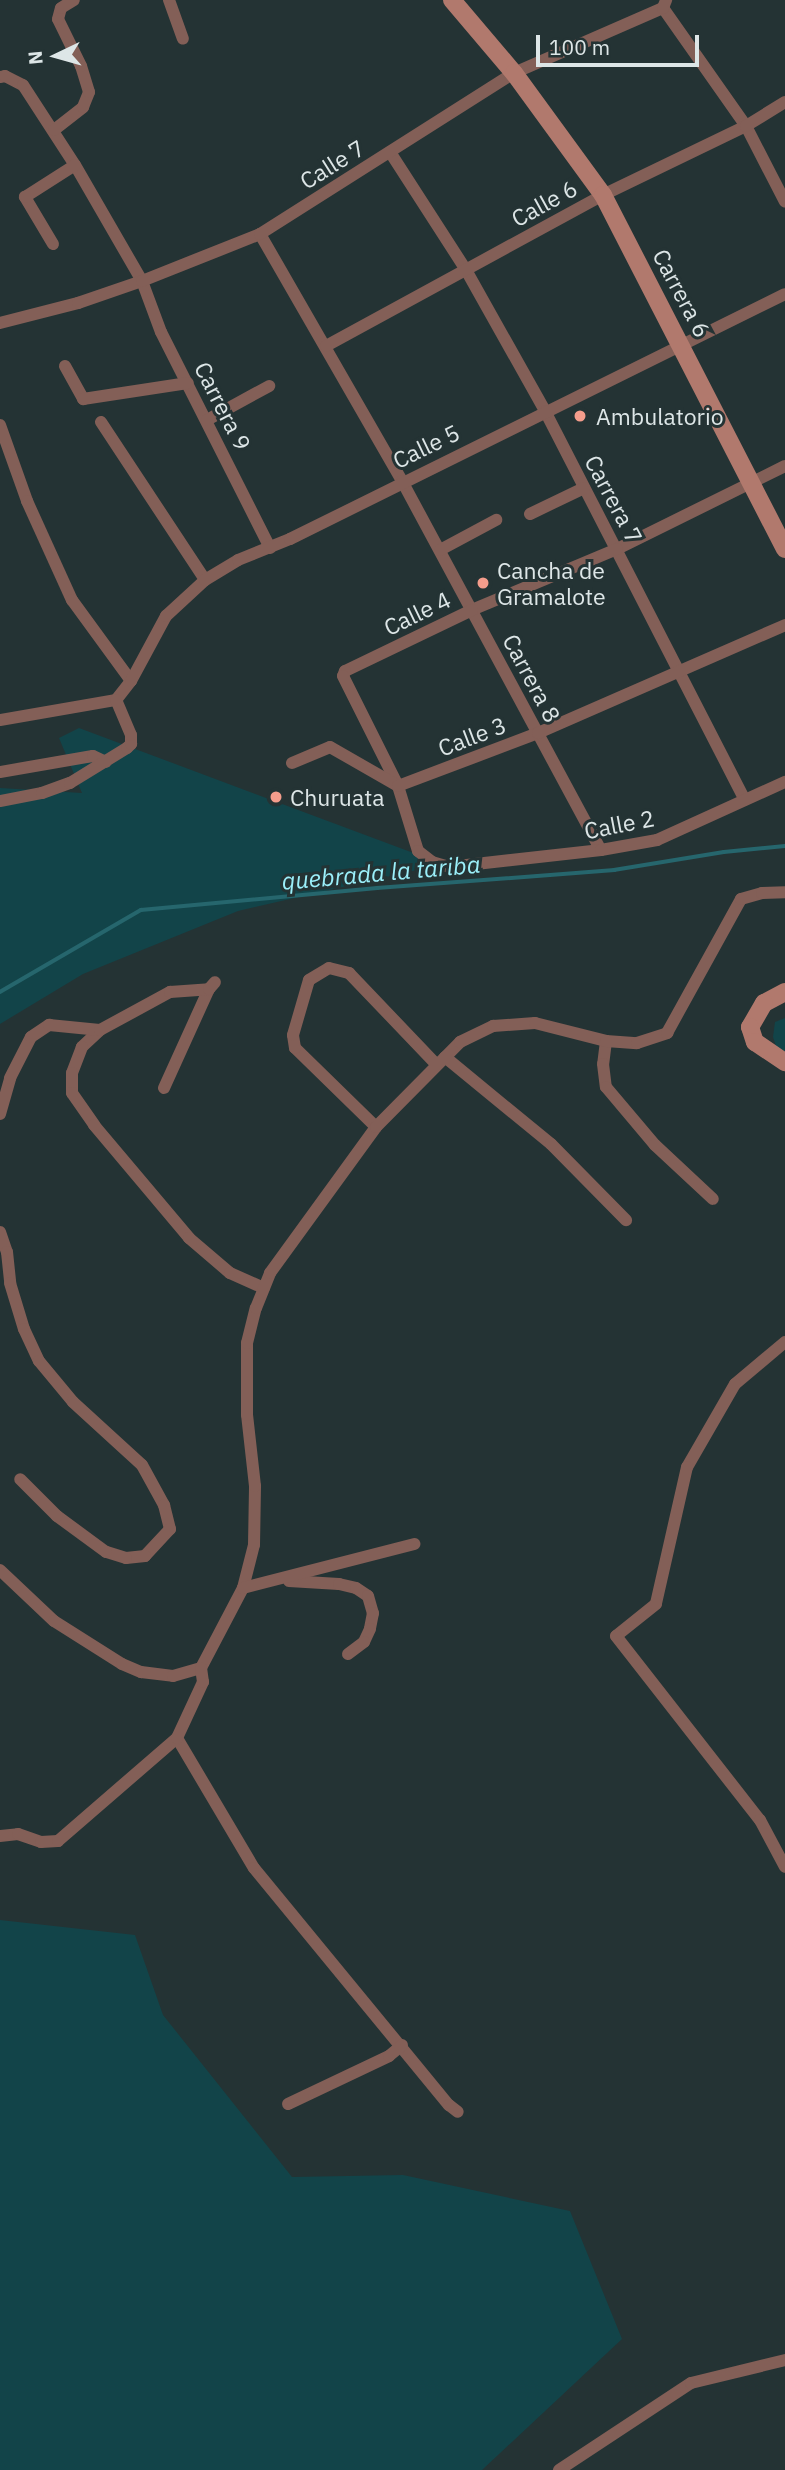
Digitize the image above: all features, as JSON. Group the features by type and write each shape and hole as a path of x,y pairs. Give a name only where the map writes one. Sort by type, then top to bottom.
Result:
{"main road":[{"name":"Carrera 6","path":"452,0 514,73 603,195 682,344 785,549"},
{"path":"785,992 764,1003 751,1027 755,1042 785,1062"}],"street":[{"path":"54,130 83,107 89,92 81,66 58,19 61,8 74,0"},
{"path":"169,0 183,39"},
{"path":"664,4 746,126 785,202"},
{"name":"Calle 7","path":"0,323 78,303 142,281 260,234 514,73 664,4"},
{"name":"Carrera 9","path":"0,77 5,76 23,85 54,130 142,281 161,332 270,548"},
{"name":"Calle 6","path":"326,346 603,195 746,126 785,102"},
{"name":"Carrera 7","path":"390,152 466,270 545,411 681,670 745,800"},
{"path":"53,244 25,197 75,165"},
{"name":"Carrera 8","path":"260,234 402,481 601,850"},
{"name":"Calle 5","path":"117,700 130,683 166,616 205,580 238,560 270,548 785,293"},
{"path":"65,366 83,399 188,383"},
{"path":"207,420 269,386"},
{"path":"102,422 205,580"},
{"path":"0,425 27,500 72,600 130,683"},
{"name":"Calle 4","path":"398,786 344,682 345,671 472,610 617,549 751,480 785,466"},
{"path":"530,514 584,488"},
{"path":"439,550 496,520"},
{"name":"Calle 3","path":"398,786 538,733 785,625"},
{"path":"0,720 117,700 132,741 127,748 106,762 56,789 0,801"},
{"path":"292,763 330,747 398,786"},
{"path":"0,772 93,756 106,762"},
{"name":"Calle 2","path":"398,786 418,851 432,862 449,867 601,850 657,840 785,782"},
{"path":"0,1836 18,1834 41,1842 58,1841 177,1738 204,1682 201,1668 243,1588 254,1545 255,1486 247,1415 247,1343 264,1288 270,1273 376,1127 441,1061 475,1032 514,1023 568,1030 607,1041 636,1043 667,1033 741,899 762,893 785,892"},
{"path":"376,1127 295,1048 293,1035 309,980 329,968 348,973 441,1061 551,1144 626,1220"},
{"path":"164,1088 212,985 170,992 100,1030 82,1047 72,1073 72,1093 94,1125 189,1238 230,1273 264,1288"},
{"path":"0,1114 10,1078 32,1037 49,1026 100,1030"},
{"path":"607,1041 603,1064 606,1087 655,1145 713,1199"},
{"path":"0,1232 7,1251 10,1283 23,1329 39,1362 73,1402 142,1465 164,1504 170,1529 145,1556 126,1558 106,1552 57,1516 19,1479"},
{"path":"784,1346 735,1384 687,1466 656,1604 616,1636 760,1820 785,1867"},
{"path":"243,1588 414,1544"},
{"path":"0,1570 54,1621 122,1664 141,1672 173,1676 201,1668"},
{"path":"275,1580 321,1580 356,1588 368,1596 373,1614 370,1629 364,1642 348,1654"},
{"path":"177,1738 254,1868 458,2112"},
{"path":"288,2104 389,2056 402,2045"},
{"path":"559,2470 691,2383 785,2360"}],"shaded area":[{"path":"79,728 443,864 238,911 83,974 0,1024 0,788 82,793 59,738"},
{"path":"785,1018 785,1054 776,1046 773,1037 775,1022"},
{"path":"0,1920 135,1935 163,2015 292,2177 403,2175 570,2211 622,2339 482,2470 0,2470"}],"waterway":[{"name":"quebrada la tariba","path":"0,992 141,910 614,870 724,852 785,846"}],"place":[{"name":"Ambulatorio","path":"580,416"},
{"name":"Cancha de Gramalote","path":"483,583"},
{"name":"Churuata","path":"276,797"}]}
